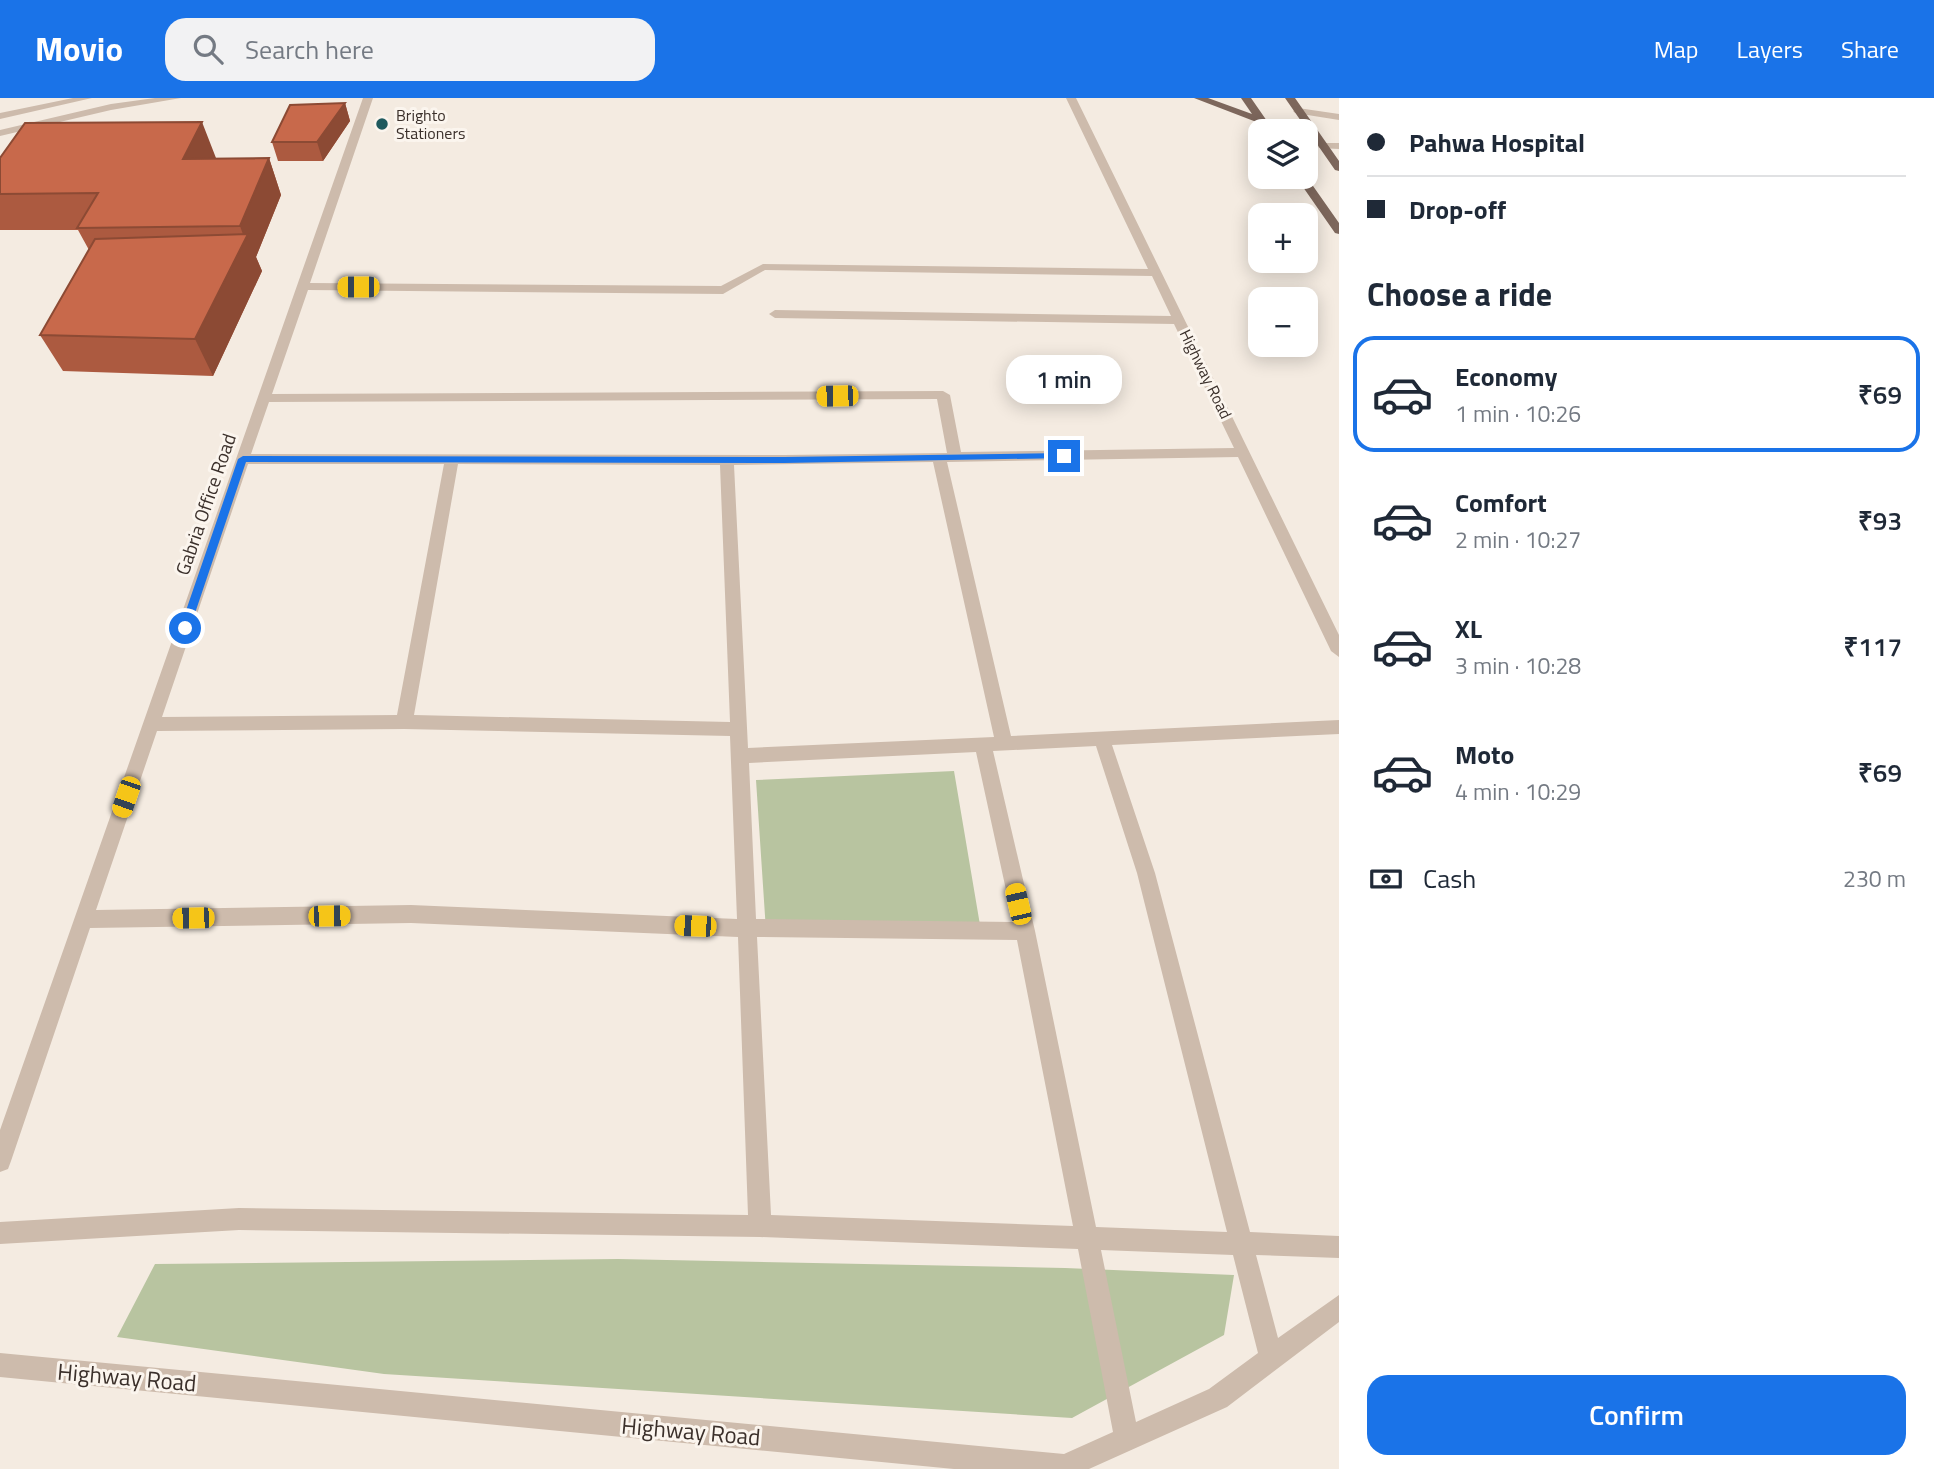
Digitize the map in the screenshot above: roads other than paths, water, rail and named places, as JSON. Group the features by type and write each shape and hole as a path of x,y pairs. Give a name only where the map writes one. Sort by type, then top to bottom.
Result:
{"main road":[{"path":"1199,98 1257,119"},
{"path":"1246,98 1261,119"},
{"path":"1290,98 1339,168"},
{"path":"1309,189 1339,231"}],"street":[{"path":"0,116 87,98"},
{"path":"0,133 111,107 176,98"},
{"name":"Gabria Office Road","path":"0,1161 368,98"},
{"name":"Highway Road","path":"1071,98 1339,652"},
{"path":"1298,111 1339,117"},
{"path":"1323,146 1339,146"},
{"path":"303,286 723,290 763,267 1157,273"},
{"path":"775,314 1180,320"},
{"path":"265,398 943,395 956,458"},
{"path":"243,459 727,460 1244,452"},
{"path":"939,458 1025,931 1127,1438"},
{"path":"404,722 452,459"},
{"path":"727,460 760,1226"},
{"path":"151,724 404,722 738,729"},
{"path":"739,756 1339,727"},
{"path":"1102,739 1146,873 1271,1357"},
{"path":"84,919 411,915 747,928 1025,931"},
{"path":"0,1233 239,1219 760,1226 1339,1247"},
{"name":"Highway Road","path":"0,1365 1065,1467 1218,1398 1339,1307"}],"place":[{"name":"Brighto Stationers","path":"382,124"}]}
